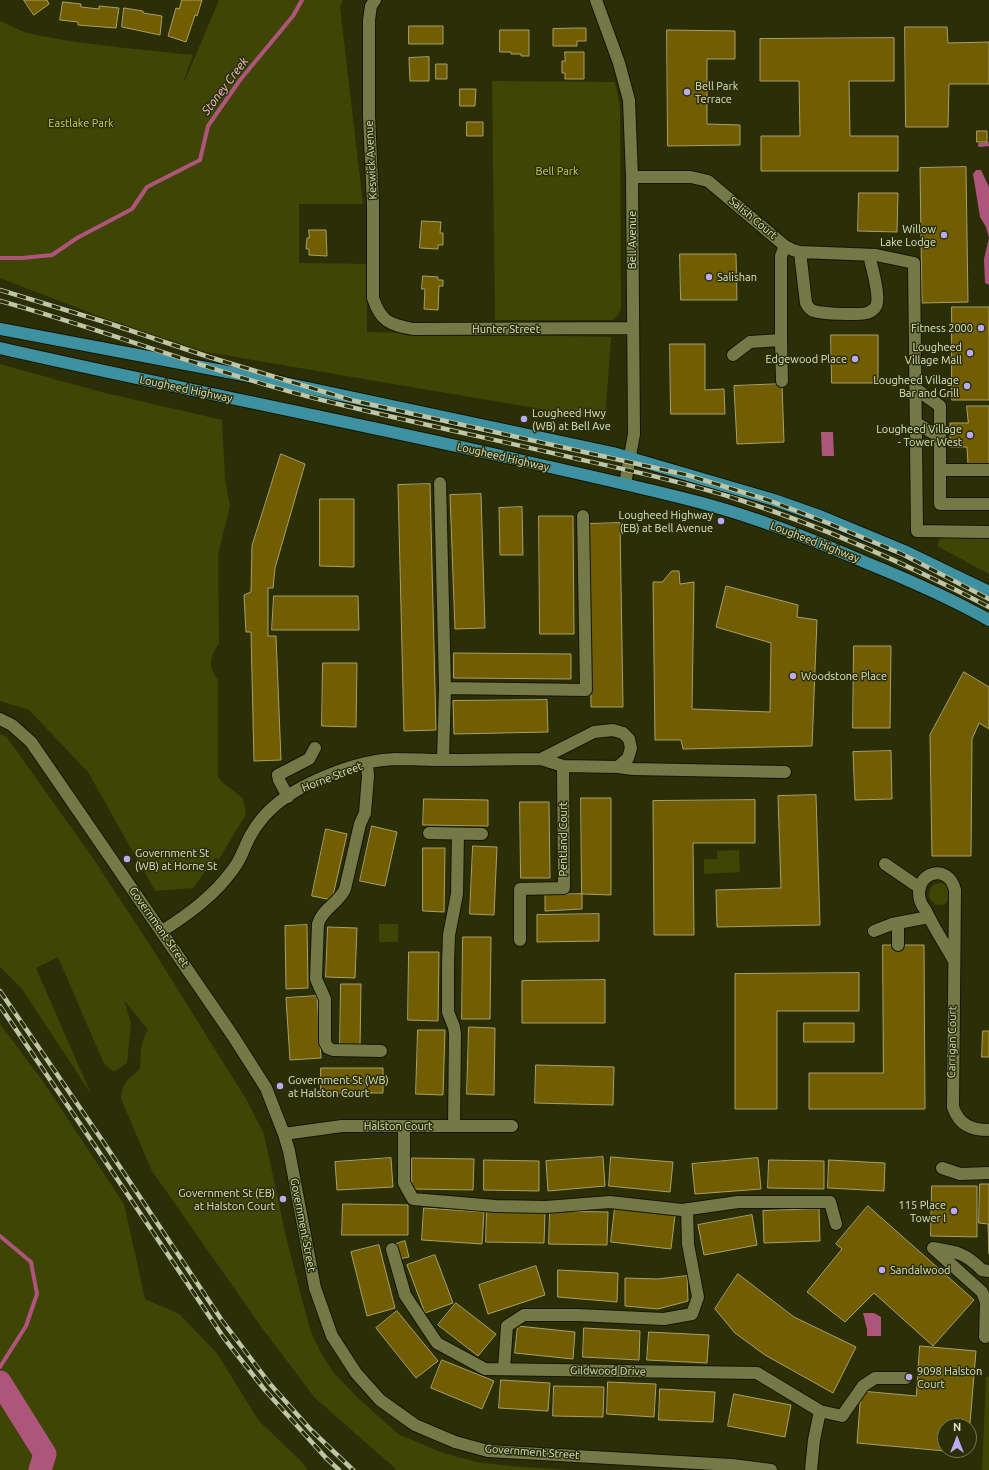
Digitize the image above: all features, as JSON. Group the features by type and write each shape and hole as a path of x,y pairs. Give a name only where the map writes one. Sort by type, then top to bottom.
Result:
{"main road":[{"path":"0,329 270,380 613,452 774,500 822,517 904,551 989,592"},
{"name":"Lougheed Highway","path":"0,348 416,437 625,484 725,510 824,545 915,583 989,620"}],"street":[{"name":"Keswick Avenue","path":"375,0 371,6 369,28 369,116 373,204 373,298 383,318"},
{"name":"Bell Avenue","path":"596,0 619,63 629,100 632,177 634,434 625,484"},
{"name":"Salish Court","path":"632,177 692,177 708,181 785,246 793,250 800,252 872,255 914,263 916,389"},
{"path":"782,381 781,256 785,246"},
{"path":"800,252 806,303 808,308 814,311 833,313 866,313 876,306 878,298 872,255"},
{"name":"Hunter Street","path":"383,318 393,325 412,329 633,328"},
{"path":"733,355 750,342 781,340"},
{"path":"916,389 917,531 989,532"},
{"path":"916,389 940,406 940,504 989,504"},
{"path":"916,423 940,437"},
{"path":"940,470 989,470"},
{"path":"440,483 445,688 444,760"},
{"path":"445,688 586,690 582,516"},
{"name":"Government Street","path":"0,719 12,725 31,742 162,931 233,1036 266,1088 289,1151 315,1288 332,1336 356,1373 380,1400 415,1425 455,1442 488,1451 732,1465 771,1470"},
{"name":"Horne Street","path":"162,931 182,919 211,895 235,867 252,832 269,811 294,791 334,774 367,763 395,759 541,759 563,766 618,767 628,758 631,748 629,739 623,733 613,730 594,732 541,759"},
{"path":"288,797 278,775 309,759 315,748"},
{"path":"367,763 368,776 365,813 360,824 345,889 340,898 323,912 318,924 316,979 324,999 325,1042 328,1048 333,1050 381,1051"},
{"name":"Pentland Court","path":"520,940 520,889 564,888 563,766"},
{"path":"618,767 634,769 785,772"},
{"path":"429,833 482,834"},
{"path":"454,1126 455,1034 448,1012 448,963 449,935 457,894 458,834"},
{"path":"885,864 920,888 920,900 953,959"},
{"name":"Carrigan Court","path":"920,888 924,878 934,873 945,875 953,883 955,890 952,1100 955,1113 962,1123 971,1128 989,1130"},
{"path":"874,931 898,923 929,917"},
{"path":"898,923 898,945"},
{"name":"Halston Court","path":"284,1134 342,1126 512,1126"},
{"path":"404,1126 404,1183 413,1198 495,1206 546,1207 610,1202 682,1210 738,1202 830,1202 836,1224"},
{"path":"942,1168 960,1174 989,1173"},
{"path":"504,1369 507,1326 524,1314 664,1319 692,1314 698,1297 688,1244 687,1209"},
{"path":"985,1337 986,1302 982,1292 933,1248 960,1253 972,1260 982,1270 989,1271"},
{"name":"Gildwood Drive","path":"392,1249 405,1295 437,1343 485,1369 757,1373 820,1411 842,1416 863,1386 875,1378 906,1378"},
{"path":"810,1470 820,1411"}],"green space":[{"name":"Eastlake Park","path":"219,0 343,0 340,7 363,204 299,204 299,263 367,264 367,332 611,337 605,420 206,352 101,317 0,278 0,21 26,33 69,41 193,55 183,82"},
{"name":"Bell Park","path":"492,81 615,82 620,112 621,308 618,315 613,320 495,320"},
{"path":"0,364 101,392 222,420 225,479 230,506 218,555 219,643 212,657 211,666 218,680 218,777 222,782 243,798 246,814 219,859 215,858 193,888 155,891 88,772 29,710 0,701"},
{"path":"944,535 989,535 989,574 937,546 940,538"},
{"path":"0,734 6,736 95,861 150,945 246,1099 264,1134 286,1237 311,1332 321,1353 334,1373 357,1397 398,1434 443,1453 477,1462 569,1470 397,1470 315,1398 262,1328 152,1171 121,1099 124,1084 140,1069 142,1043 148,1030 124,1000 131,1023 127,1063 114,1072 104,1064 58,957 36,968 91,1094 22,989 0,967"},
{"path":"739,850 740,872 704,874 704,859 717,859 717,851"},
{"path":"940,883 948,886 951,894 948,902 940,905 932,902 929,894 932,886"},
{"path":"379,924 398,924 398,942 379,942"},
{"path":"0,1024 42,1080 124,1204 145,1299 179,1314 216,1352 259,1421 299,1459 308,1470 0,1470"},
{"path":"986,1377 989,1377 989,1470 982,1470"}],"shaded area":[{"path":"976,170 981,170 989,187 989,238 986,227 980,217 973,174"},
{"path":"989,238 989,285 985,283 984,259"},
{"path":"821,432 833,432 834,456 822,456"},
{"path":"863,1313 874,1313 881,1317 881,1336 867,1336"}],"building":[{"path":"24,0 47,0 49,4 34,15"},
{"path":"182,0 202,0 197,16 195,15 186,42 168,36 176,8 179,9"},
{"path":"63,2 81,4 81,7 99,9 99,6 119,8 116,28 78,25 78,22 60,20"},
{"path":"124,8 162,16 160,35 122,27"},
{"path":"409,26 443,26 443,44 409,44"},
{"path":"905,27 947,27 948,43 989,42 989,84 949,84 948,127 906,127"},
{"path":"586,28 586,41 577,41 577,46 553,46 553,29"},
{"path":"500,30 529,30 529,56 511,54 511,52 500,52"},
{"name":"Bell Park Terrace","path":"667,30 735,31 735,59 707,59 707,124 740,125 740,145 668,146"},
{"path":"894,38 894,81 849,81 850,136 898,136 898,171 761,171 761,136 800,136 799,81 760,81 760,39"},
{"path":"565,52 584,52 584,79 565,79 565,73 562,73 562,61 565,61"},
{"path":"429,57 429,81 410,81 409,58"},
{"path":"436,64 447,64 447,79 436,79"},
{"path":"460,89 476,89 475,106 460,106"},
{"path":"467,122 483,122 483,136 467,136"},
{"path":"977,131 987,131 987,142 977,142"},
{"name":"Willow Lake Lodge","path":"966,167 968,302 922,303 920,168"},
{"path":"859,193 898,193 897,232 858,231"},
{"path":"422,221 441,222 440,233 443,233 443,245 438,245 438,249 420,248"},
{"path":"309,230 326,230 327,256 309,255 309,249 306,249 307,238 309,238"},
{"name":"Salishan","path":"680,254 736,254 737,300 681,300"},
{"path":"423,276 438,277 438,280 443,280 443,286 439,286 438,310 424,309 425,289 422,289"},
{"name":"Lougheed Village Mall","path":"952,307 989,307 989,400 952,400"},
{"name":"Edgewood Place","path":"831,335 878,335 878,383 832,383"},
{"path":"670,344 705,344 705,390 724,389 725,414 671,414"},
{"path":"782,384 784,442 737,444 734,386"},
{"name":"Lougheed Village - Tower West","path":"967,406 989,406 989,464 968,464 967,447 950,447 950,423 968,423"},
{"path":"281,454 305,464 275,568 273,588 268,588 268,636 276,636 281,760 254,761 251,632 246,632 244,595 251,592 252,546"},
{"path":"430,484 436,730 404,731 398,485"},
{"path":"481,494 485,628 455,629 450,495"},
{"path":"320,499 354,499 354,567 320,566"},
{"path":"522,507 523,555 500,555 499,508"},
{"path":"539,516 573,516 574,634 540,634"},
{"path":"620,523 623,707 591,707 588,524"},
{"name":"Woodstone Place","path":"672,571 679,571 680,584 694,582 692,709 770,712 771,643 716,627 726,586 798,605 797,617 817,620 812,746 683,749 681,740 655,740 653,582 662,582"},
{"path":"274,596 358,596 359,630 272,630"},
{"path":"854,646 891,646 890,728 853,728"},
{"path":"454,653 571,654 571,679 454,678"},
{"path":"323,663 357,663 356,727 322,726"},
{"path":"964,672 989,687 989,729 979,723 972,739 971,856 932,856 930,735"},
{"path":"547,700 548,732 454,734 453,701"},
{"path":"891,751 892,799 855,800 853,752"},
{"path":"816,795 820,925 717,927 716,890 781,888 778,796"},
{"path":"581,798 611,798 611,895 582,894"},
{"path":"424,799 488,800 488,826 423,825"},
{"path":"755,800 755,843 693,843 694,935 654,935 653,801"},
{"path":"520,802 549,802 550,878 521,878"},
{"path":"372,826 397,832 385,886 360,881"},
{"path":"326,829 347,834 332,900 312,896"},
{"path":"473,846 497,847 494,915 470,914"},
{"path":"423,848 445,848 444,912 423,911"},
{"path":"582,894 582,909 545,911 545,895"},
{"path":"599,914 599,941 537,942 537,915"},
{"path":"307,925 308,988 286,989 285,926"},
{"path":"328,927 357,928 355,978 326,977"},
{"path":"463,937 491,937 490,1019 462,1019"},
{"path":"883,945 924,945 925,1109 809,1109 809,1073 883,1073"},
{"path":"409,952 439,952 438,1021 408,1020"},
{"path":"859,973 859,1011 777,1011 777,1109 735,1109 735,974"},
{"path":"605,980 605,1023 522,1023 522,981"},
{"path":"341,984 361,984 360,1048 340,1047"},
{"path":"317,996 321,1058 290,1060 286,998"},
{"path":"804,1023 854,1023 854,1042 804,1042"},
{"path":"469,1027 495,1028 494,1095 467,1094"},
{"path":"418,1030 445,1030 443,1095 416,1094"},
{"path":"983,1031 989,1031 989,1057 982,1057"},
{"path":"536,1065 614,1067 613,1105 535,1103"},
{"path":"321,1068 383,1068 383,1093 321,1093"},
{"path":"603,1157 605,1186 548,1191 546,1161"},
{"path":"611,1157 673,1162 670,1192 609,1186"},
{"path":"391,1158 393,1187 337,1190 335,1162"},
{"path":"412,1158 474,1159 473,1190 412,1189"},
{"path":"758,1158 761,1189 695,1194 692,1164"},
{"path":"484,1160 539,1161 539,1191 484,1190"},
{"path":"769,1160 824,1161 824,1189 768,1188"},
{"path":"829,1160 885,1163 884,1191 828,1188"},
{"path":"980,1184 989,1184 989,1254 988,1224 979,1223"},
{"name":"115 Place Tower I","path":"932,1186 977,1186 977,1237 931,1236"},
{"path":"343,1204 408,1205 408,1235 342,1235"},
{"name":"Sandalwood","path":"868,1206 974,1300 933,1346 874,1293 845,1322 807,1292 842,1249 836,1244"},
{"path":"424,1208 484,1212 482,1244 422,1240"},
{"path":"615,1208 675,1215 671,1249 611,1242"},
{"path":"819,1209 820,1241 764,1243 763,1211"},
{"path":"487,1211 545,1212 544,1243 486,1242"},
{"path":"550,1211 608,1212 607,1245 549,1244"},
{"path":"752,1215 757,1245 704,1255 698,1225"},
{"path":"405,1241 409,1257 399,1259 396,1244"},
{"path":"379,1245 395,1308 367,1316 351,1252"},
{"path":"435,1255 453,1303 425,1313 407,1265"},
{"path":"536,1266 545,1295 488,1314 479,1285"},
{"path":"558,1270 618,1273 617,1302 558,1297"},
{"path":"738,1274 794,1317 856,1347 833,1393 765,1355 735,1333 715,1309"},
{"path":"687,1276 688,1301 658,1309 625,1306 625,1278 657,1279"},
{"path":"456,1303 496,1334 478,1356 438,1325"},
{"path":"397,1311 438,1361 416,1378 376,1328"},
{"path":"518,1326 575,1332 573,1359 515,1353"},
{"path":"584,1328 640,1331 639,1360 583,1357"},
{"path":"649,1332 709,1335 707,1363 647,1360"},
{"path":"920,1346 976,1351 970,1418 937,1418 937,1450 857,1443 861,1391 916,1396"},
{"path":"442,1360 494,1381 482,1409 431,1388"},
{"path":"501,1380 550,1383 548,1411 499,1408"},
{"path":"608,1382 656,1384 654,1417 607,1414"},
{"path":"554,1386 604,1387 603,1417 553,1416"},
{"path":"660,1389 715,1392 713,1422 659,1420"},
{"path":"734,1394 791,1405 785,1437 728,1426"}],"waterway":[{"name":"Stoney Creek","path":"0,258 22,258 52,255 77,238 132,209 147,187 200,160 208,126 240,80 293,16 302,0"},
{"path":"980,145 989,144"},
{"name":"Stoney Creek","path":"0,1236 31,1262 37,1294 26,1326 0,1367"},
{"path":"0,1382 45,1454 40,1470"}],"railway":[{"path":"0,290 108,323 209,357 351,400 687,475 768,500 902,554 989,599"},
{"path":"0,301 292,392 395,418 659,478 740,500 867,548 928,576 989,607"},
{"path":"0,991 102,1140 221,1319 270,1384 311,1430 353,1470"},
{"path":"0,1006 224,1338 264,1389 326,1458 339,1470"}],"place":[{"name":"Bell Park Terrace","path":"687,92"},
{"name":"Willow Lake Lodge","path":"944,235"},
{"name":"Salishan","path":"709,277"},
{"name":"Fitness 2000","path":"981,328"},
{"name":"Lougheed Village Mall","path":"970,353"},
{"name":"Edgewood Place","path":"855,359"},
{"name":"Lougheed Village Bar and Grill","path":"967,386"},
{"name":"Lougheed Hwy (WB) at Bell Ave","path":"524,419"},
{"name":"Lougheed Village - Tower West","path":"970,435"},
{"name":"Lougheed Highway (EB) at Bell Avenue","path":"721,521"},
{"name":"Woodstone Place","path":"793,676"},
{"name":"Government St (WB) at Horne St","path":"127,859"},
{"name":"Government St (WB) at Halston Court","path":"280,1086"},
{"name":"Government St (EB) at Halston Court","path":"283,1199"},
{"name":"115 Place Tower I","path":"954,1211"},
{"name":"Sandalwood","path":"882,1270"},
{"name":"9098 Halston Court","path":"909,1377"}]}
